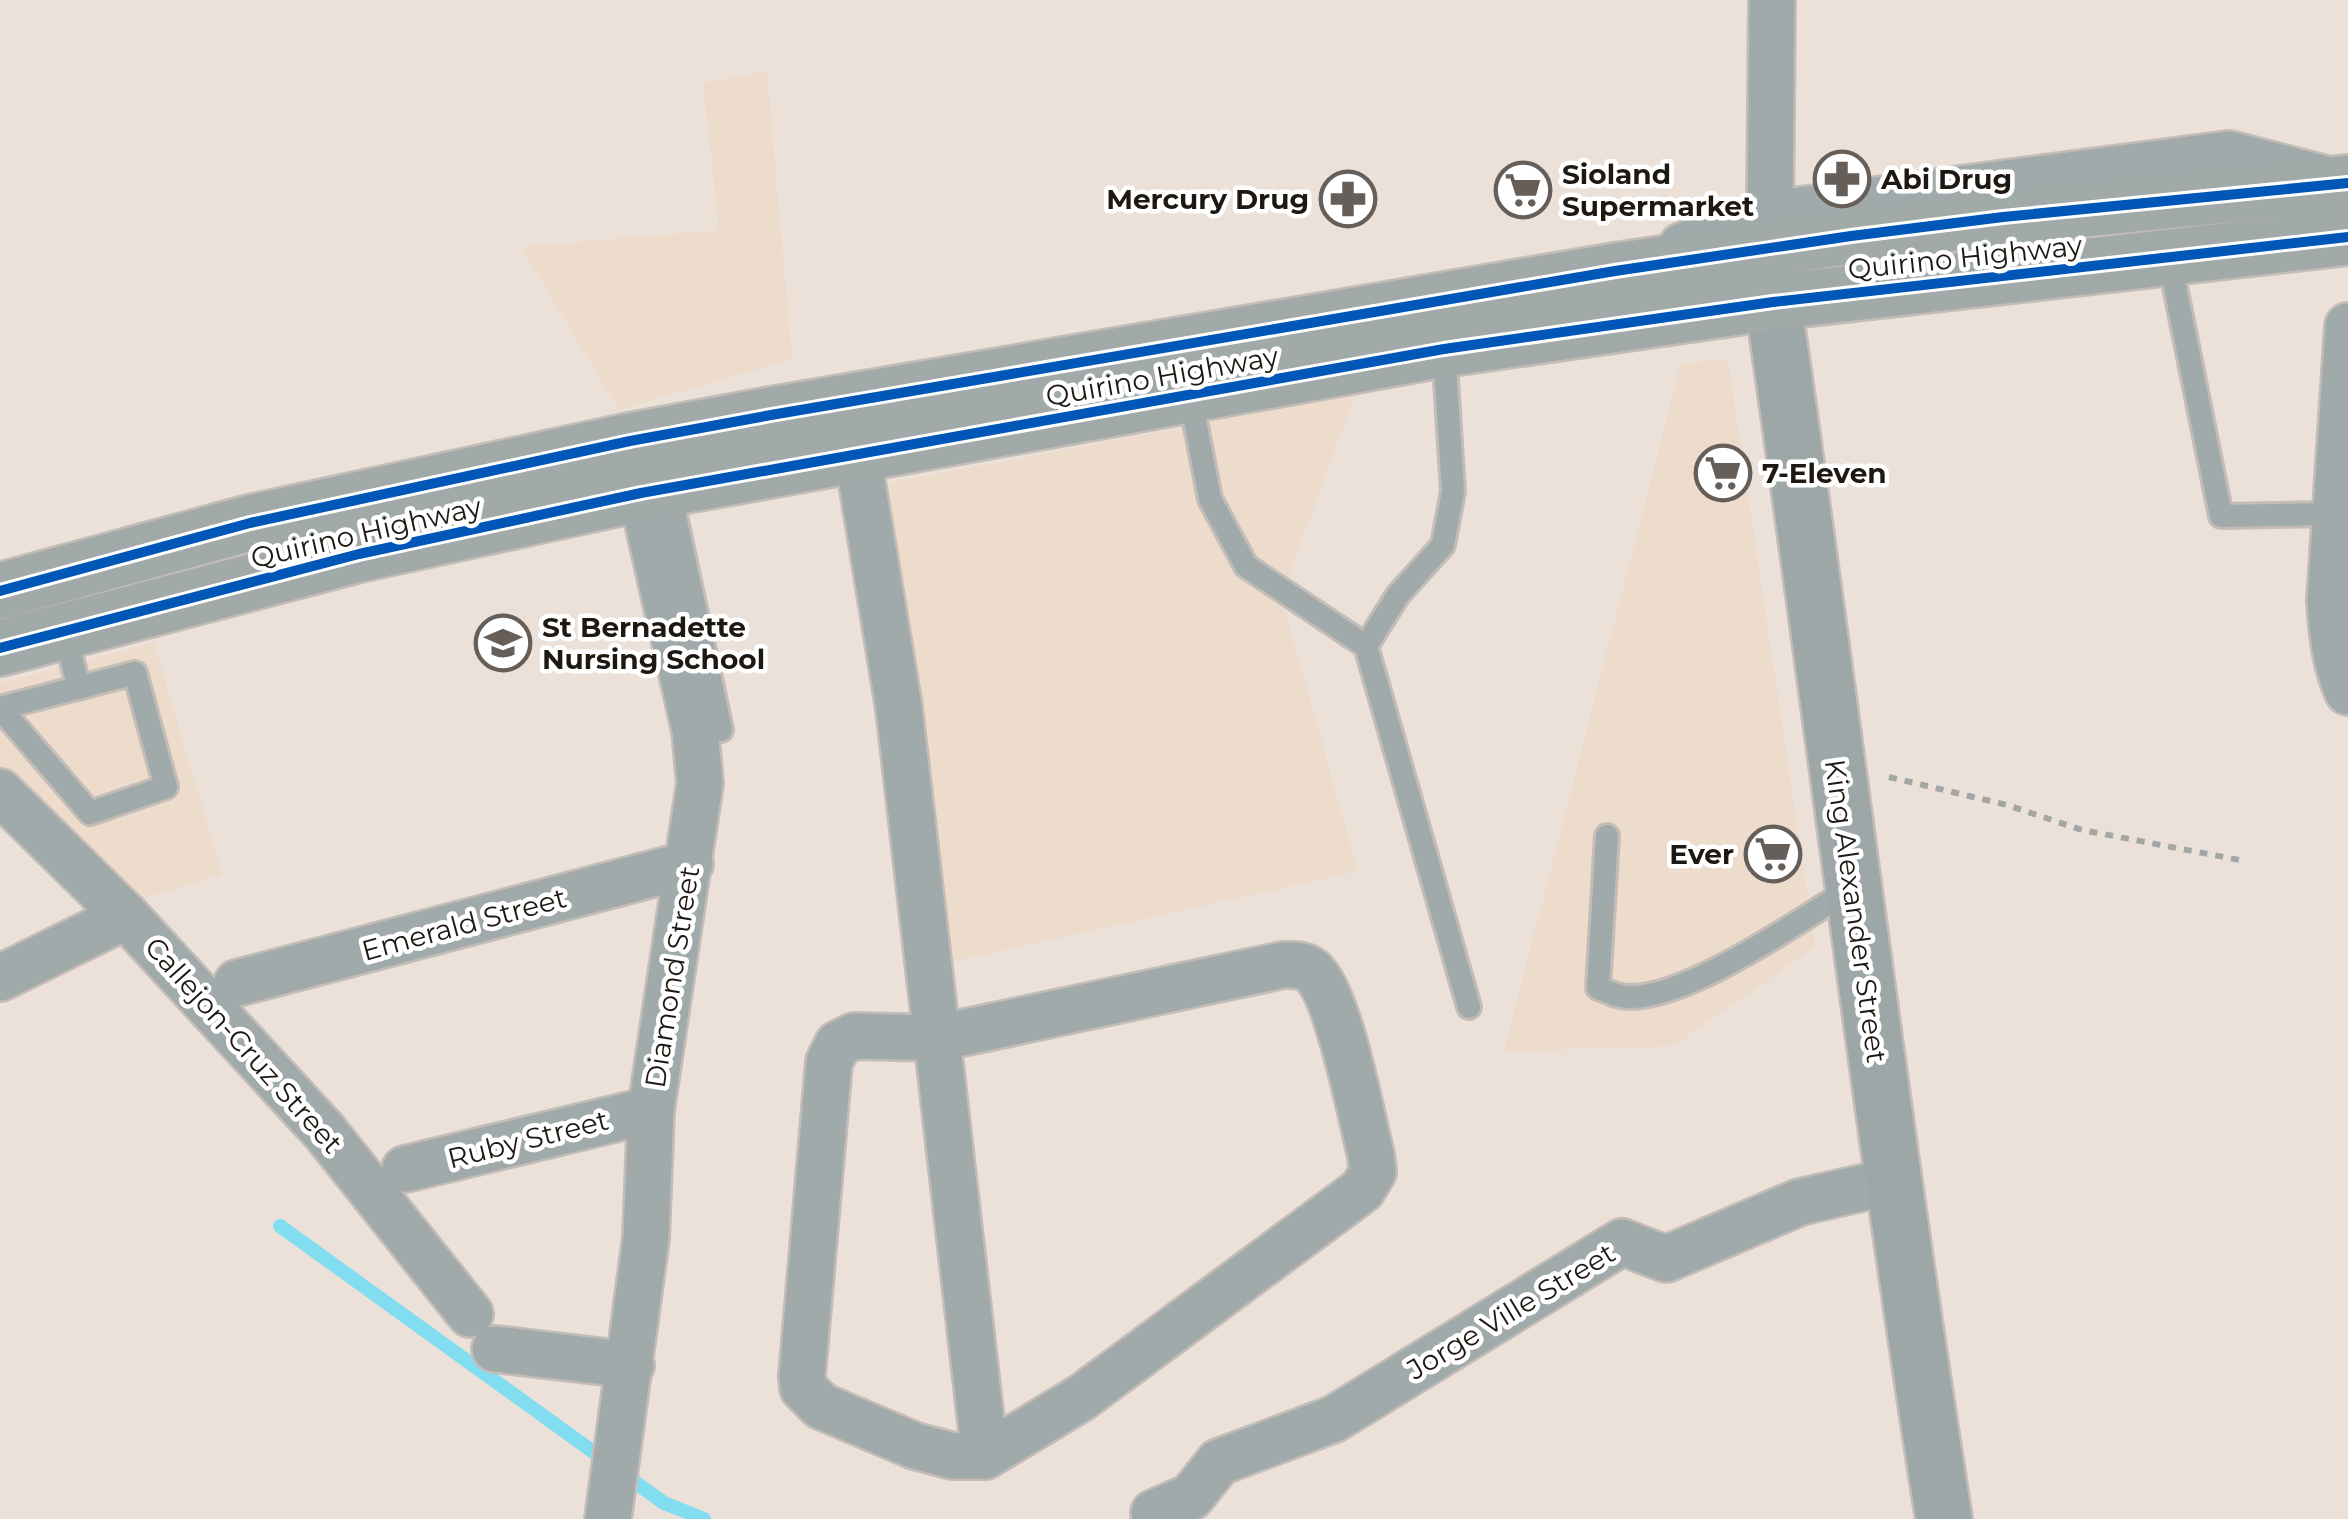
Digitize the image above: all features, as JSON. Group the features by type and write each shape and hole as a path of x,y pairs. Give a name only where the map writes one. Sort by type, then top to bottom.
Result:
{"main road":[{"name":"Quirino Highway","path":"0,591 250,524 630,441 1615,271 1965,222 2345,183"},
{"name":"Quirino Highway","path":"0,648 358,554 655,491 1444,349 1774,302 2348,237"}],"street":[{"path":"1770,214 1772,0"},
{"name":"Quirino Highway","path":"1615,271 1770,214 2229,154 2345,183"},
{"name":"King Alexander Street","path":"1774,302 1892,1181 1944,1519"},
{"path":"2348,326 2332,618 2341,677 2348,692"},
{"name":"Diamond Street","path":"613,1518 646,1238 650,1110 700,782 695,730 655,491 630,441"},
{"path":"857,452 899,708 985,1456"},
{"name":"Callejon-Cruz Street","path":"3,799 126,916 324,1131 482,1332 631,1365"},
{"name":"Emerald Street","path":"237,984 690,864"},
{"path":"0,978 126,916"},
{"path":"1283,965 1302,965 1313,972 1330,996 1373,1172 1362,1190 1081,1398 985,1456 952,1456 915,1446 821,1406 803,1388 829,1062 838,1044 854,1036 938,1038 1283,965"},
{"name":"Ruby Street","path":"405,1169 650,1110"},
{"name":"Jorge Ville Street","path":"1154,1513 1192,1497 1220,1462 1334,1419 1622,1242 1666,1259 1800,1202 1892,1181"}],"lane":[{"path":"2169,257 2222,516 2335,514"},
{"path":"1366,646 1398,595 1443,544 1453,492 1444,349"},
{"path":"1190,394 1210,499 1246,566 1366,646 1469,1007"},
{"path":"655,491 721,730"},
{"path":"52,578 79,688"},
{"path":"135,673 166,787 90,813 0,708 135,673"},
{"path":"1607,836 1598,988 1622,997 1665,992 1723,966 1855,886"}],"path":[{"path":"1914,210 1927,318"},
{"path":"1884,776 2007,806 2082,830 2245,861"}],"shaded area":[{"path":"767,71 792,359 619,410 521,247 719,230 703,83"},
{"path":"1728,360 1815,947 1673,1046 1504,1051 1681,363"},
{"path":"1355,395 1281,597 1358,871 906,972 874,704 908,696 873,486"},
{"path":"154,643 222,875 136,900 0,772 0,683"}],"waterway":[{"path":"280,1226 664,1503 704,1519"}],"cycle path":[{"path":"0,591 250,523 630,441 771,415 1615,271 1851,236 2348,183"},
{"path":"0,648 359,554 641,493 1444,349 1773,302 2348,237"}],"place":[{"name":"Abi Drug","path":"1842,179"},
{"name":"Sioland Supermarket","path":"1523,190"},
{"name":"Mercury Drug","path":"1348,199"},
{"name":"7-Eleven","path":"1723,473"},
{"name":"St Bernadette Nursing School","path":"503,643"},
{"name":"Ever","path":"1773,854"}]}
